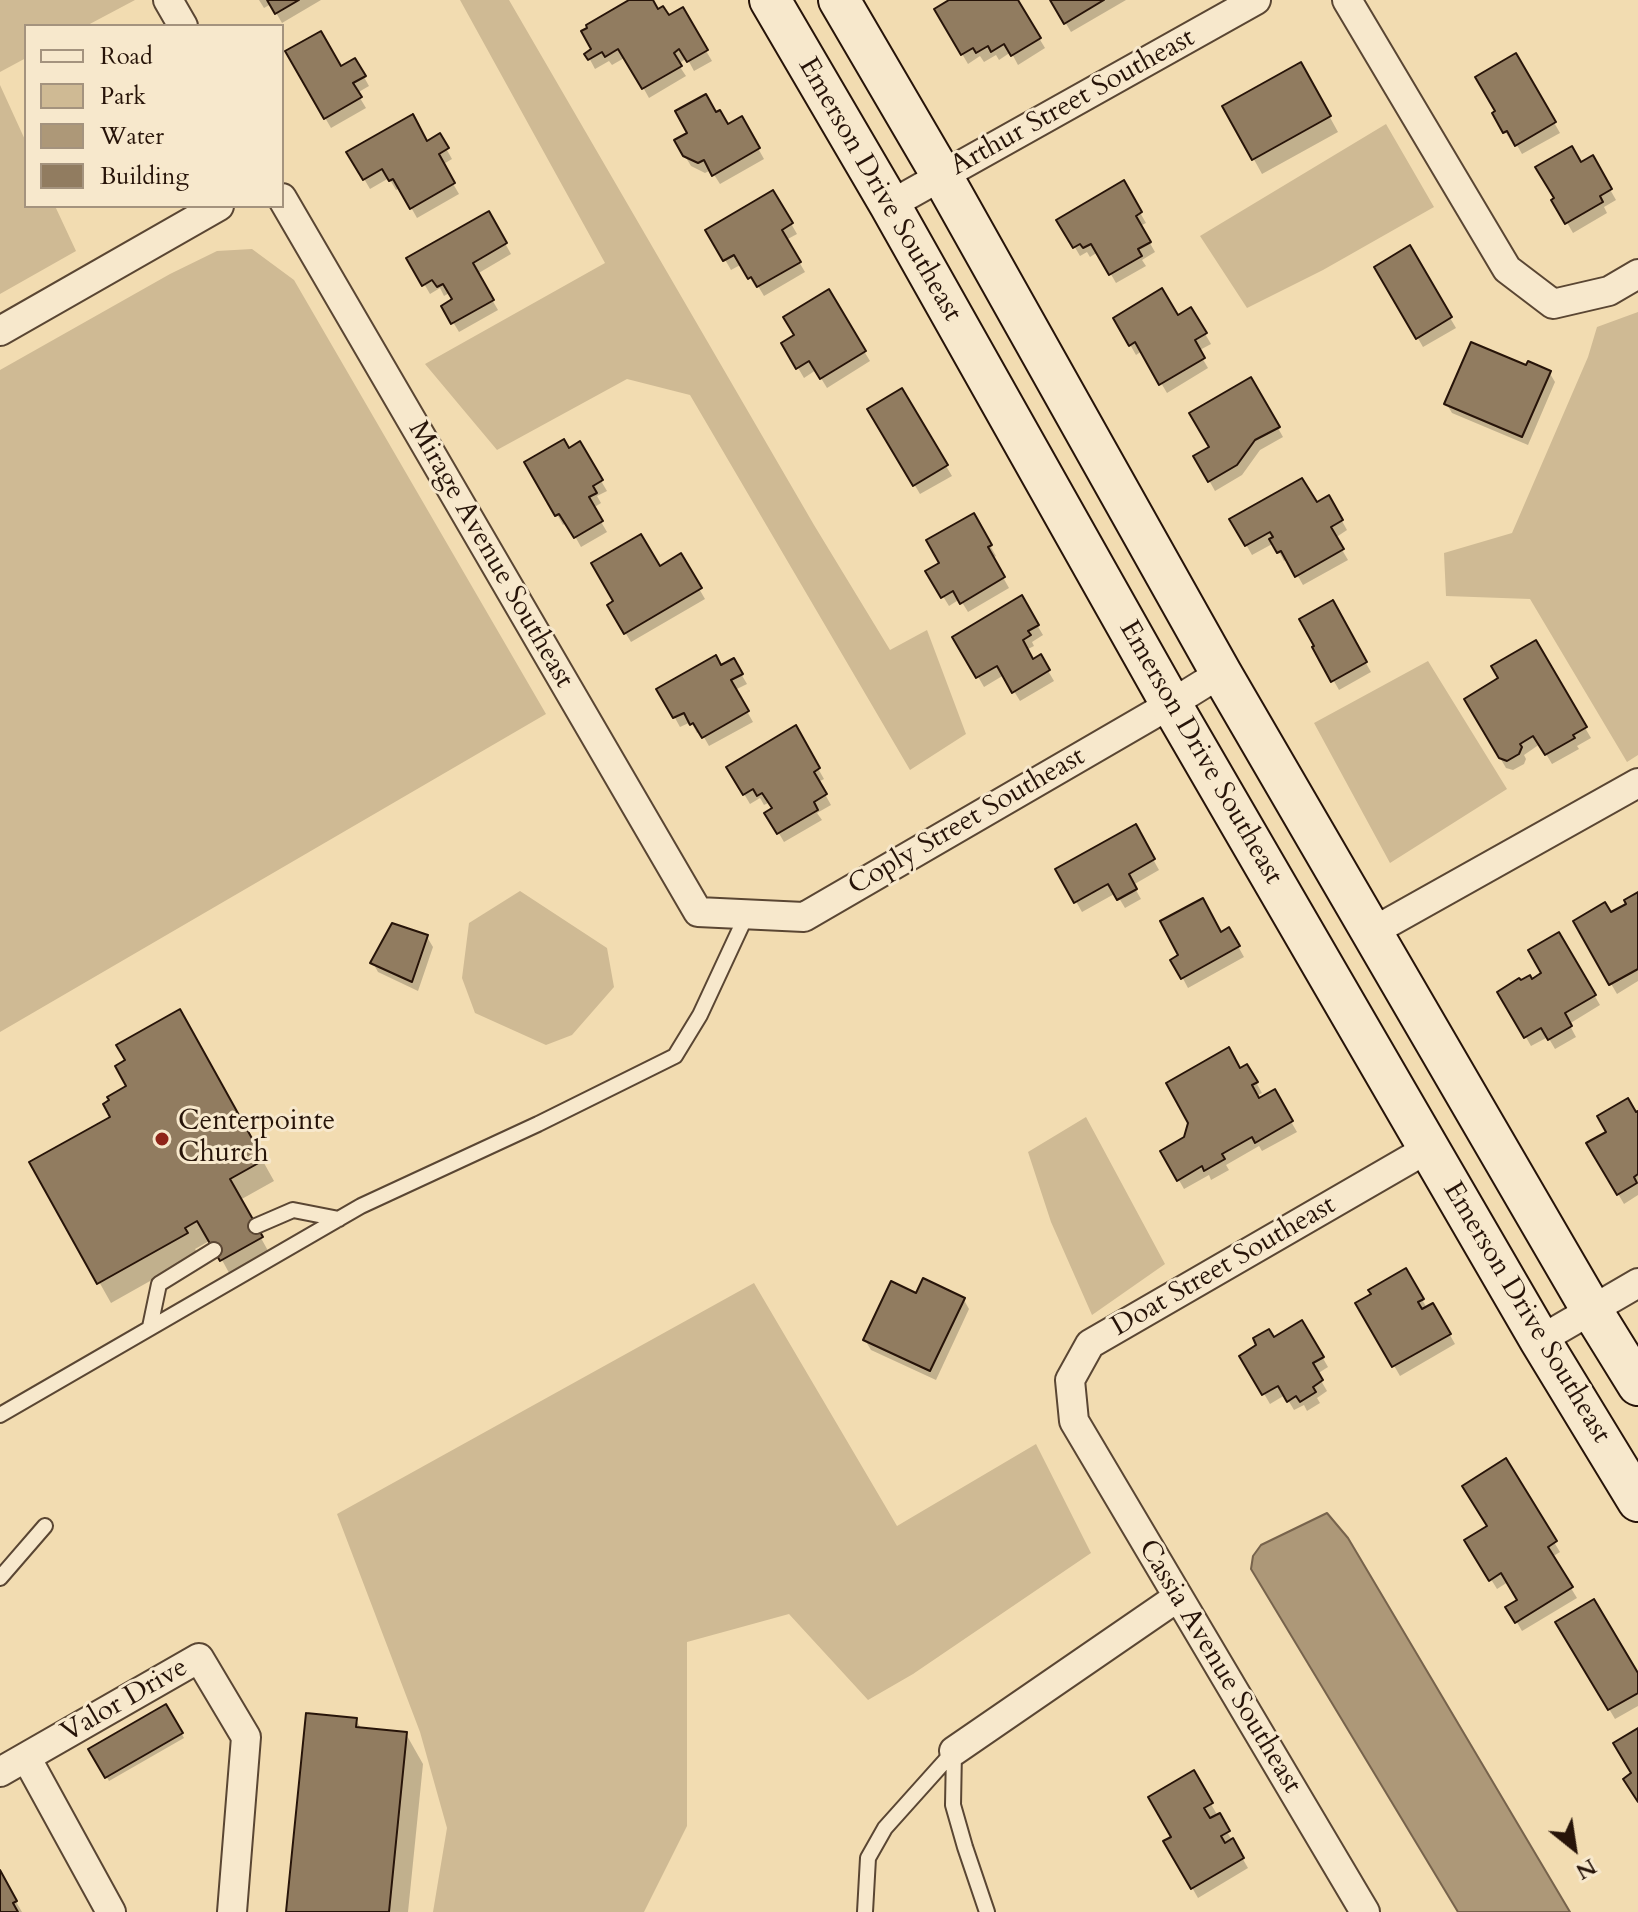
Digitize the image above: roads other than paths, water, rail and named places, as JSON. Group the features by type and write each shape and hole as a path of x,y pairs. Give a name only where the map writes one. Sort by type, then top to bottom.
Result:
{"street":[{"path":"168,0 182,24"},
{"name":"Emerson Drive Southeast","path":"770,0 890,205 1171,704 1540,1340 1638,1501"},
{"name":"Emerson Drive Southeast","path":"839,0 942,176 1221,673 1638,1385"},
{"name":"Arthur Street Southeast","path":"890,205 1256,0"},
{"path":"1347,0 1507,269 1553,304 1609,291 1638,274"},
{"name":"Mirage Avenue Southeast","path":"284,201 698,912"},
{"path":"0,331 215,208"},
{"name":"Coply Street Southeast","path":"698,912 804,917 1221,673"},
{"path":"1372,932 1638,783"},
{"name":"Doat Street Southeast","path":"1074,1421 1070,1380 1090,1344 1429,1148"},
{"path":"1540,1340 1638,1283"},
{"name":"Cassia Avenue Southeast","path":"1074,1421 1365,1912"},
{"path":"954,1751 1178,1597"},
{"name":"Valor Drive","path":"0,1772 199,1658 246,1737 232,1912"},
{"path":"26,1757 111,1912"}],"lane":[{"path":"0,1415 361,1206 675,1056 700,1015 747,914"},
{"path":"256,1226 293,1210 339,1219"},
{"path":"150,1327 159,1284 214,1250"},
{"path":"0,1578 45,1526"},
{"path":"865,1912 868,1858 885,1828 954,1751"},
{"path":"954,1751 953,1805 987,1912"}],"water":[{"path":"1327,1513 1348,1538 1570,1912 1458,1912 1251,1569 1253,1556 1261,1545"}],"place":[{"name":"Centerpointe Church","path":"162,1139"}]}
